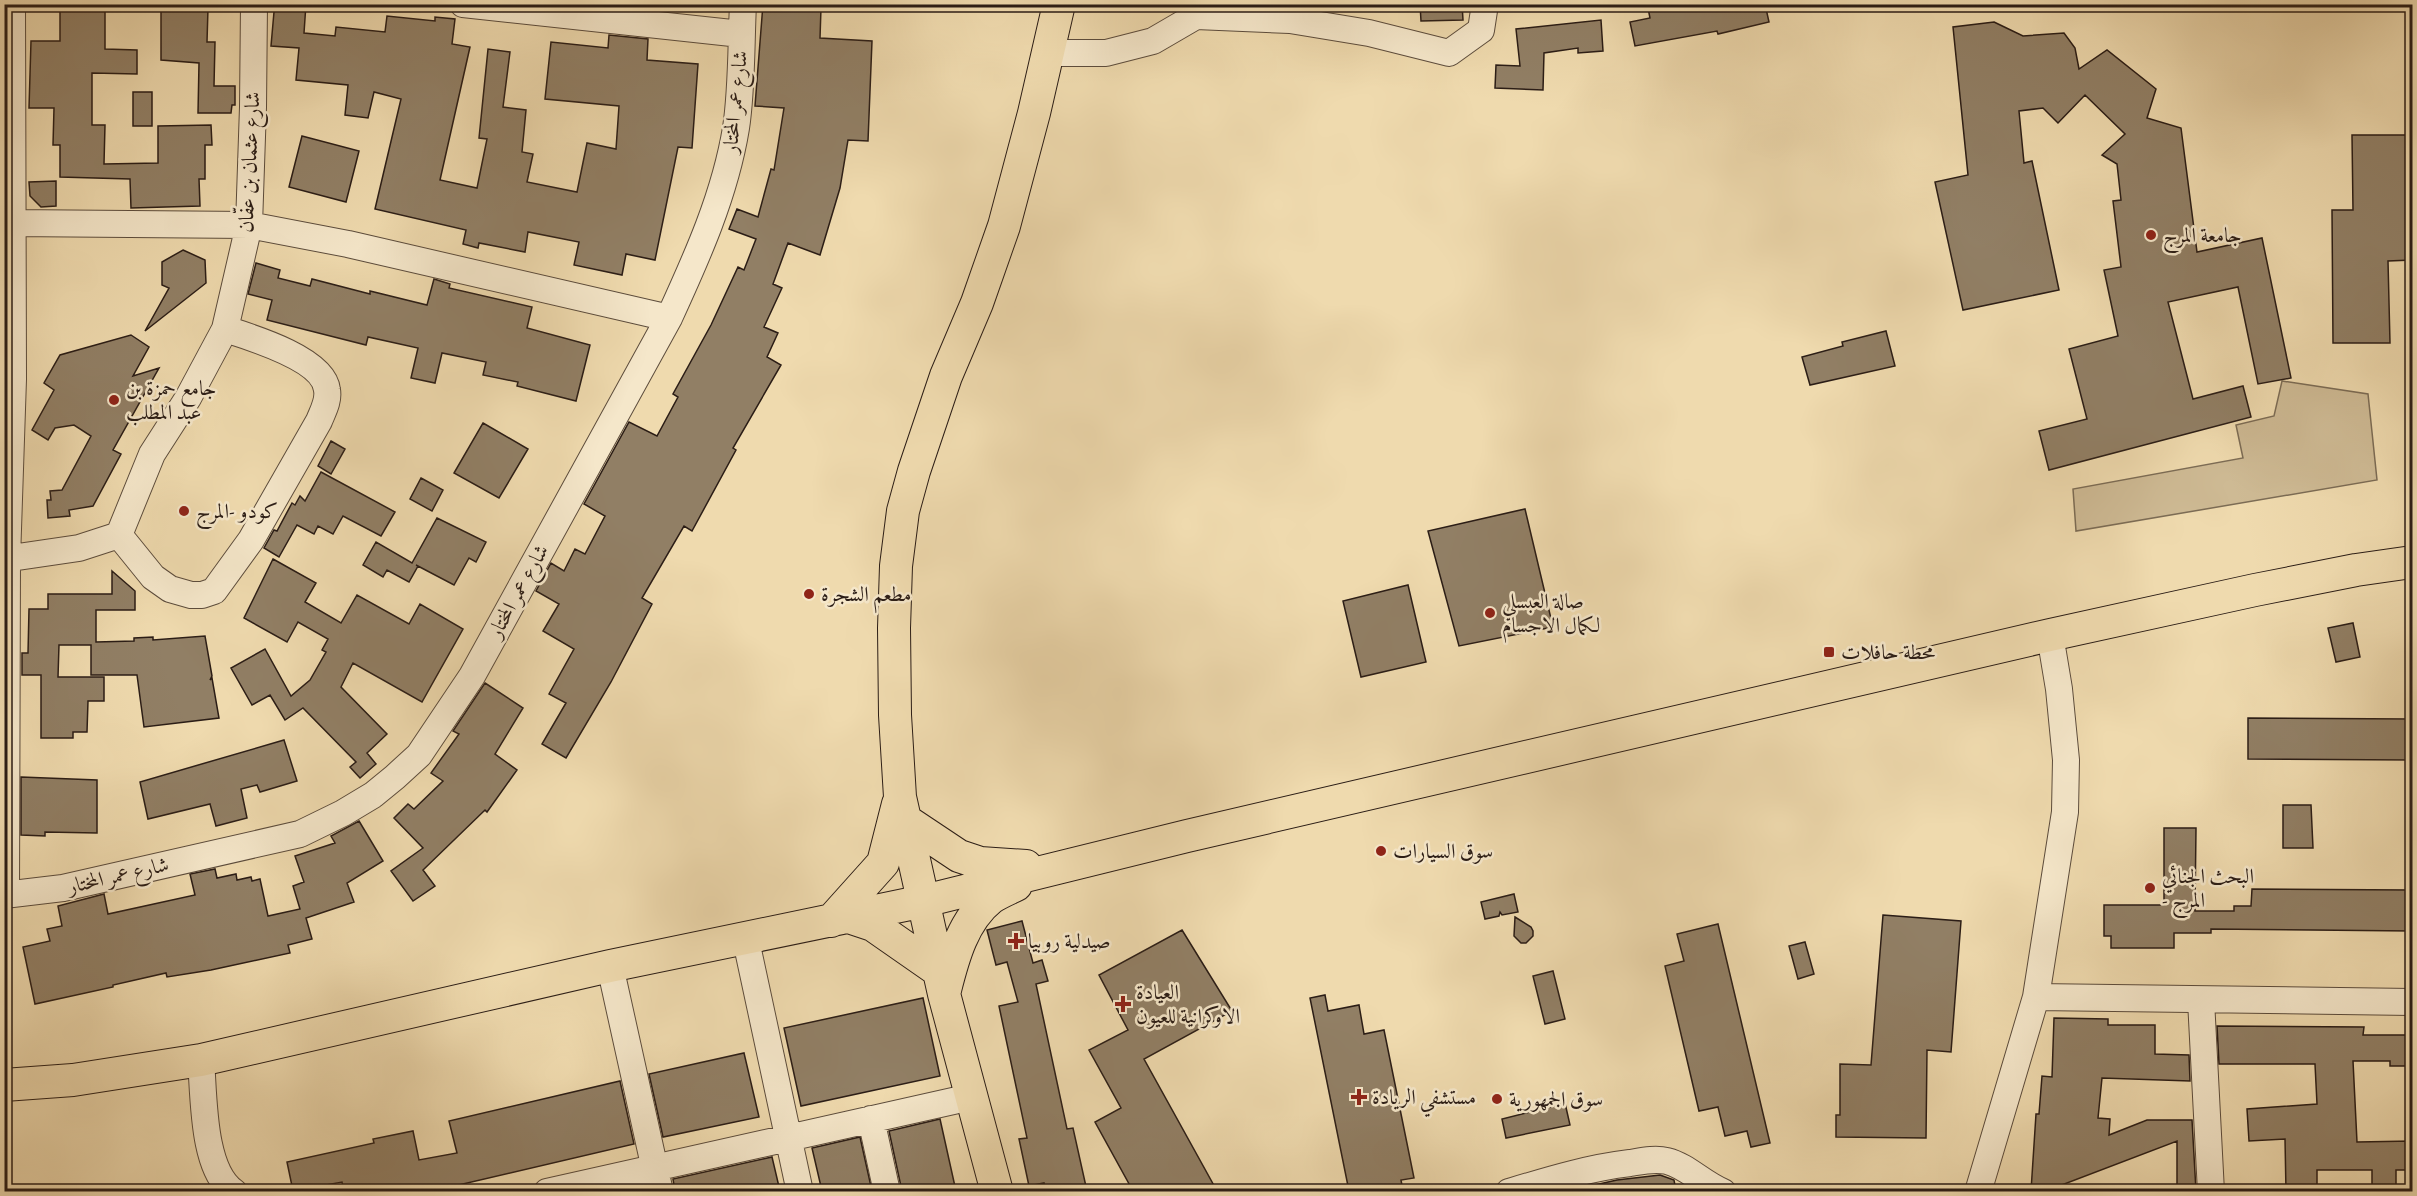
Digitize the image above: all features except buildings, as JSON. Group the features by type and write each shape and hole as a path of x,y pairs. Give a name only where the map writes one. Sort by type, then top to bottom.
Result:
{"main road":[{"path":"997,1191 941,983 902,808 895,715 896,566 903,511 914,471 946,376 977,303 1004,226 1059,4"},
{"path":"4,1085 73,1080 201,1060 745,936 924,901 1187,836 2050,635 2255,590 2356,570 2412,562"},
{"path":"902,808 951,851 980,863 1048,871"},
{"path":"840,919 883,863 902,808"},
{"path":"941,983 972,921 991,898 1048,871"},
{"path":"840,919 873,925 941,983"}],"street":[{"path":"5,894 6,559 13,379 12,4"},
{"name":"شارع عثمان بن عفّان","path":"119,535 152,454 188,398 225,328 249,225 254,4"},
{"path":"463,4 741,34"},
{"name":"شارع عمر المختار","path":"5,894 63,888 300,834 343,813 395,777 419,754 472,676 669,318 707,230 727,171 736,126 742,4"},
{"path":"1047,53 1106,53 1153,40 1196,16 1290,20 1369,33 1449,53 1481,30 1485,4"},
{"path":"11,223 249,225 348,244 669,318"},
{"path":"6,559 79,548 119,535 153,577 170,589 191,595 202,595 214,591 251,540 319,421 326,403 327,390 324,379 317,370 264,342 225,328"},
{"path":"1978,1191 2036,997 2065,812 2066,760 2059,689 2050,635"},
{"path":"745,936 800,1191"},
{"path":"610,966 657,1179"},
{"path":"2036,997 2412,1002"},
{"path":"2201,1000 2211,1191"},
{"path":"201,1060 209,1142 215,1168 226,1186 234,1191"},
{"path":"546,1191 657,1179 788,1136 971,1097"},
{"path":"871,1119 887,1191"},
{"path":"1509,1191 1604,1166 1652,1160 1667,1161 1682,1167 1714,1188 1723,1191"}],"shaded area":[{"path":"2282,381 2368,394 2377,480 2076,531 2073,489 2243,458 2236,425 2274,416"}],"place":[{"name":"جامعة المرج","path":"2151,235"},
{"name":"جامع حمزة بن عبد المطلب","path":"114,400"},
{"name":"كودو -المرج","path":"184,511"},
{"name":"مطعم الشجرة","path":"809,594"},
{"name":"صالة العبسلي لكمال الاجسام","path":"1490,613"},
{"name":"محطة حافلات","path":"1829,652"},
{"name":"سوق السيارات","path":"1381,851"},
{"name":"البحث الجنائي - المرج","path":"2150,888"},
{"name":"صيدلية روبيا","path":"1016,941"},
{"name":"العيادة الاوكرانية للعيون","path":"1123,1004"},
{"name":"مستشفي الريادة","path":"1359,1097"},
{"name":"سوق الجمهورية","path":"1497,1099"}]}
